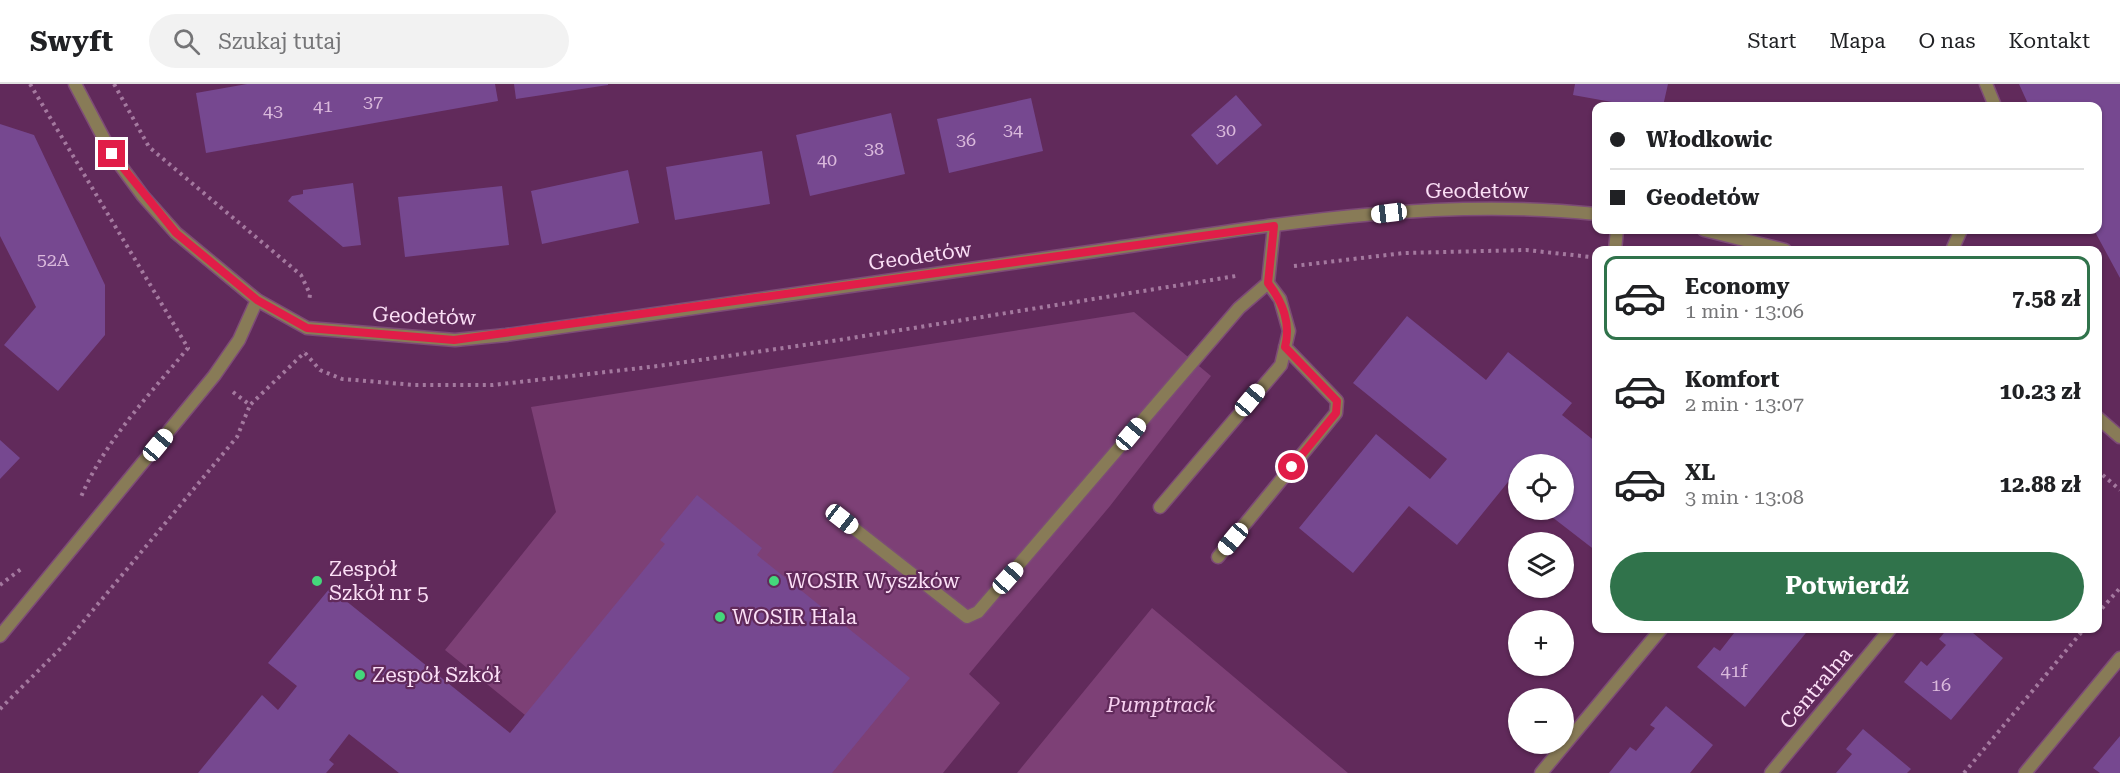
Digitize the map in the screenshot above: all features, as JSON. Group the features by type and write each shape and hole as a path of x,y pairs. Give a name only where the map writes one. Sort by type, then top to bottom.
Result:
{"street":[{"name":"Geodetów","path":"75,84 112,154 143,196 176,233 257,300 307,328 454,340 1274,226 1412,210 1560,210 1592,214"},
{"path":"1986,84 1993,102"},
{"path":"1160,507 1281,365 1289,332 1280,299 1268,283 1274,226"},
{"path":"1720,234 1769,246"},
{"path":"842,519 967,617 978,612 1239,308 1268,283"},
{"path":"0,636 214,376 239,340 257,300"},
{"path":"1218,557 1336,413 1337,401 1285,347"},
{"path":"2102,421 2120,437"},
{"path":"1541,773 1658,633"},
{"name":"Centralna","path":"1772,773 1888,633"},
{"path":"2025,773 2120,658"}],"path":[{"path":"30,84 188,348 123,429 88,480 78,503"},
{"path":"114,84 149,147 301,276 310,294"},
{"path":"1303,265 1404,253 1526,250 1592,258"},
{"path":"0,709 63,646 230,447 237,437 250,405 305,352 320,370 342,379 415,385 493,385 658,366 805,345 1232,277"},
{"path":"233,392 250,405"},
{"path":"2102,474 2119,489"},
{"path":"0,585 23,567"},
{"path":"2102,608 2120,588"},
{"path":"1964,773 2081,633"}],"green space":[{"name":"WOSIR Wyszków","path":"1134,312 1211,376 1110,506 969,674 1000,703 943,773 479,773 525,715 445,650 556,512 531,407"},
{"name":"Pumptrack","path":"1152,608 1348,773 1017,773"}],"building":[{"path":"247,84 495,84 498,101 206,153 196,93"},
{"path":"514,84 608,84 608,85 516,99"},
{"path":"1575,84 1668,84 1664,102 1612,102 1573,95"},
{"path":"2019,84 2120,84 2120,278 2096,234 2102,234 2102,102 2027,102"},
{"path":"1236,95 1262,125 1217,165 1191,135"},
{"path":"1031,98 1043,151 949,173 937,119"},
{"path":"891,113 905,174 810,196 796,135"},
{"path":"0,124 34,135 105,285 105,335 58,391 4,345 36,307 0,236"},
{"path":"762,151 770,204 675,220 666,167"},
{"path":"628,170 639,223 542,244 531,191"},
{"path":"353,183 361,245 343,247 288,201 292,196 303,194 303,190"},
{"path":"502,186 509,245 405,257 398,197"},
{"path":"1407,316 1486,380 1508,352 1572,403 1562,415 1592,439 1592,548 1556,520 1574,520 1574,454 1508,454 1508,482 1457,545 1409,506 1353,573 1299,528 1376,434 1430,479 1447,459 1353,383"},
{"path":"0,440 20,458 0,479"},
{"name":"WOSIR Hala","path":"697,495 762,548 757,555 910,678 832,773 399,773 349,734 329,760 334,764 326,773 198,773 262,695 278,710 297,686 268,663 330,588 510,733 665,544 660,540"},
{"path":"1734,633 1806,633 1745,707 1697,667 1714,647 1720,651"},
{"path":"1944,633 1973,633 2003,658 1951,720 1904,682 1921,661 1927,666 1946,645 1939,639"},
{"path":"1666,706 1713,745 1690,773 1609,773 1630,747 1636,751 1655,728 1650,725"},
{"path":"1863,729 1911,769 1907,773 1836,773 1852,754 1846,749"},
{"path":"2120,736 2120,773 2100,773 2093,768"}],"place":[{"name":"Zespół Szkół nr 5","path":"317,581"},
{"name":"WOSIR Wyszków","path":"774,581"},
{"name":"WOSIR Hala","path":"720,617"},
{"name":"Zespół Szkół","path":"360,675"}],"route":[{"path":"112,154 143,196 176,233 257,300 307,328 454,340 506,335 1274,226 1268,283 1280,299 1289,332 1285,347 1337,401 1336,413 1292,467"}]}
